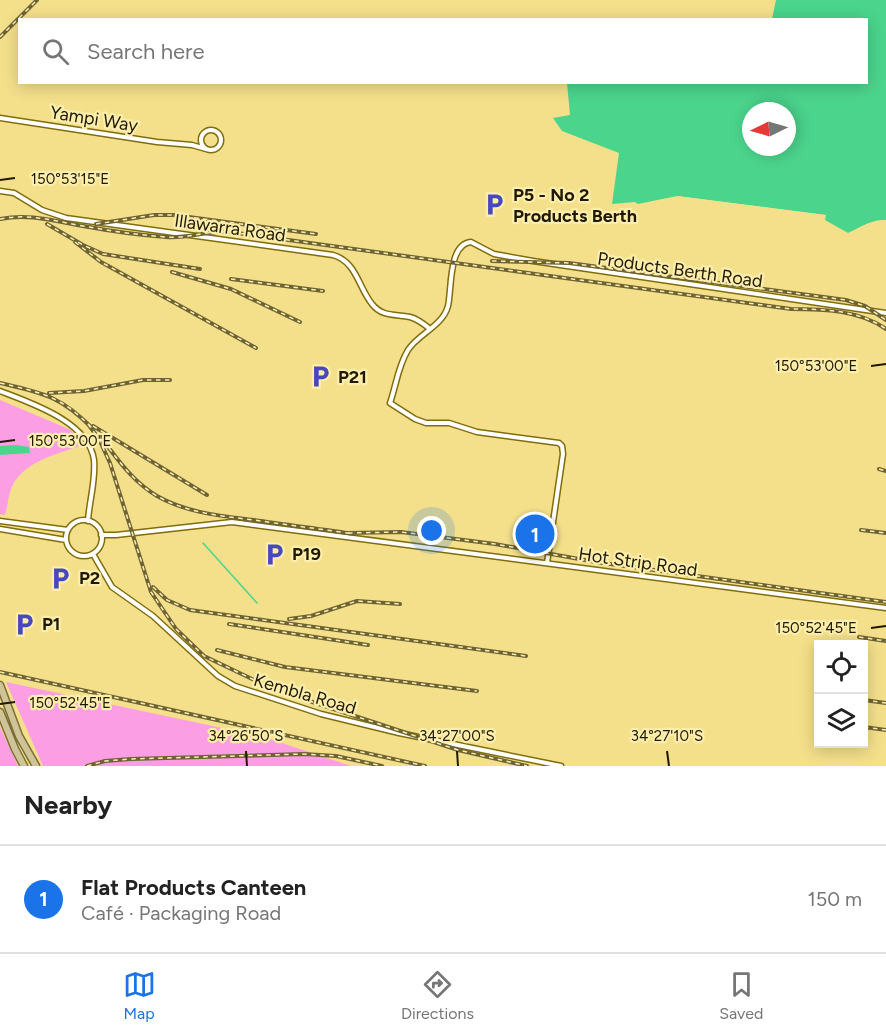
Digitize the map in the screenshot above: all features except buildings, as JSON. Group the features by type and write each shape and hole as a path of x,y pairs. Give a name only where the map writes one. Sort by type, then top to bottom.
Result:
{"main road":[{"path":"0,685 19,736 36,766"},
{"path":"0,712 24,766"}],"street":[{"name":"Yampi Way","path":"0,118 99,134 185,144 206,149"},
{"path":"185,144 195,141 204,133 210,130 215,131 221,139 217,149 210,151 206,149 201,142 204,133"},
{"name":"Illawarra Road","path":"0,191 14,193 42,210 66,218 343,258 351,267 372,304 383,314 411,317 430,329"},
{"name":"Products Berth Road","path":"430,329 444,315 447,308 456,251 464,243 474,243 495,254 533,261 886,313"},
{"path":"430,329 409,348 403,359 390,403 420,421 449,423 477,432 559,443 562,446 563,454 547,563"},
{"path":"0,391 70,423 82,435 91,449 94,463 88,521"},
{"path":"0,521 68,530"},
{"path":"88,521 96,526 101,535 100,544 93,554 86,556 76,554 70,549 66,540 68,530 75,523 88,521"},
{"name":"Hot Strip Road","path":"101,535 232,522 886,608"},
{"path":"13,523 13,531"},
{"path":"0,529 66,540"},
{"name":"Kembla Road","path":"93,554 112,587 153,616 218,676 235,686 321,714 409,735 561,766"}],"shaded area":[{"path":"776,0 886,0 886,220 871,222 848,233 825,220 825,215 677,196 638,204 635,202 612,204 619,153 562,131 553,118 570,115 567,84 868,84 868,18 772,18"},
{"path":"0,400 71,430 82,445 50,456 21,473 10,492 5,515 0,514"},
{"path":"0,446 29,447 30,453 0,455"},
{"path":"6,682 264,737 351,766 43,766"},
{"path":"0,727 18,766 0,766"}],"pier":[{"path":"677,196 826,215 825,223 822,218 677,199"}],"waterway":[{"path":"203,543 257,603"}],"railway":[{"path":"19,18 37,0"},
{"path":"0,37 18,19"},
{"path":"96,224 154,215 174,215 316,234"},
{"path":"0,219 31,217 166,237 230,232 791,309 840,312 864,318 886,329"},
{"path":"47,224 103,254 200,269"},
{"path":"75,242 101,262 256,348"},
{"path":"492,261 569,263 846,300 865,306 886,320"},
{"path":"172,272 231,289 300,322"},
{"path":"231,279 323,291"},
{"path":"49,393 84,391 143,380 170,380"},
{"path":"0,383 51,397 71,409 93,429"},
{"path":"88,424 99,439 110,463 151,592 176,629 204,656 273,689 458,750 527,766"},
{"path":"93,426 207,495"},
{"path":"109,448 137,481 168,502 217,515 354,534"},
{"path":"879,469 886,471"},
{"path":"861,530 886,533"},
{"path":"348,533 401,532 495,544 596,562 886,602"},
{"path":"153,587 167,600 190,610 526,656"},
{"path":"289,619 311,616 357,601 400,604"},
{"path":"229,624 368,645"},
{"path":"859,637 886,641"},
{"path":"217,650 285,667 477,691"},
{"path":"0,672 425,766"},
{"path":"868,701 886,703"},
{"path":"868,728 886,730"},
{"path":"87,766 105,761 131,759 304,754 336,756 382,766"}],"place":[{"name":"P5 - No 2 Products Berth","path":"495,205"},
{"name":"P21","path":"320,377"},
{"name":"Flat Products Canteen","path":"535,534"},
{"name":"P19","path":"274,554"},
{"name":"P2","path":"61,578"},
{"name":"P1","path":"24,624"}]}
